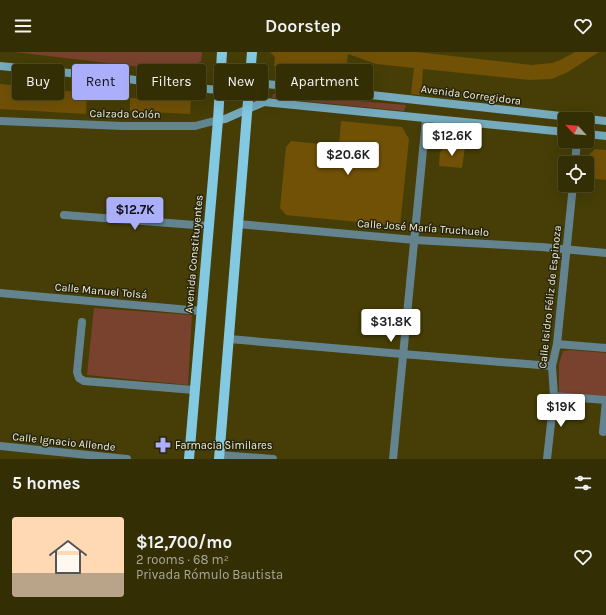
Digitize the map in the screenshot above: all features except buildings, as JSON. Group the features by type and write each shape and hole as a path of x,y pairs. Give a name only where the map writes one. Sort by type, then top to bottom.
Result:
{"main road":[{"name":"Avenida Constituyentes","path":"221,64 222,52"},
{"path":"251,64 252,52"},
{"name":"Avenida Corregidora","path":"0,66 214,90"},
{"name":"Avenida Corregidora","path":"268,84 606,121"},
{"name":"Avenida Constituyentes","path":"189,459 219,100"},
{"path":"219,457 248,100"},
{"path":"248,109 264,102 558,131"},
{"name":"Calzada Colón","path":"218,120 225,119 248,109"},
{"path":"594,135 606,136"}],"street":[{"path":"393,459 426,119"},
{"name":"Calzada Colón","path":"0,121 127,126 195,126 218,120"},
{"name":"Calle Isidro Féliz de Espinoza","path":"547,459 554,396 552,366 557,344 572,192"},
{"path":"64,215 208,226"},
{"name":"Calle José María Truchuelo","path":"238,224 414,240 566,249 606,253"},
{"name":"Calle Manuel Tolsá","path":"0,293 201,311"},
{"path":"82,322 77,372 79,378 84,381 194,390"},
{"path":"229,339 552,366"},
{"path":"557,344 606,348"},
{"path":"554,396 606,400 603,432"},
{"name":"Calle Ignacio Allende","path":"0,446 127,459"},
{"path":"219,457 273,459"}],"shaded area":[{"path":"14,52 202,52 201,61 196,64 137,64 137,66 129,66 129,64 116,64"},
{"path":"273,94 276,94 276,98 272,98"},
{"path":"292,100 346,100 406,105 404,111"},
{"path":"94,308 192,315 188,385 87,375"},
{"path":"571,350 606,353 606,397 559,394 559,364 563,351"}],"place":[{"name":"Farmacia Similares","path":"163,445"}]}
